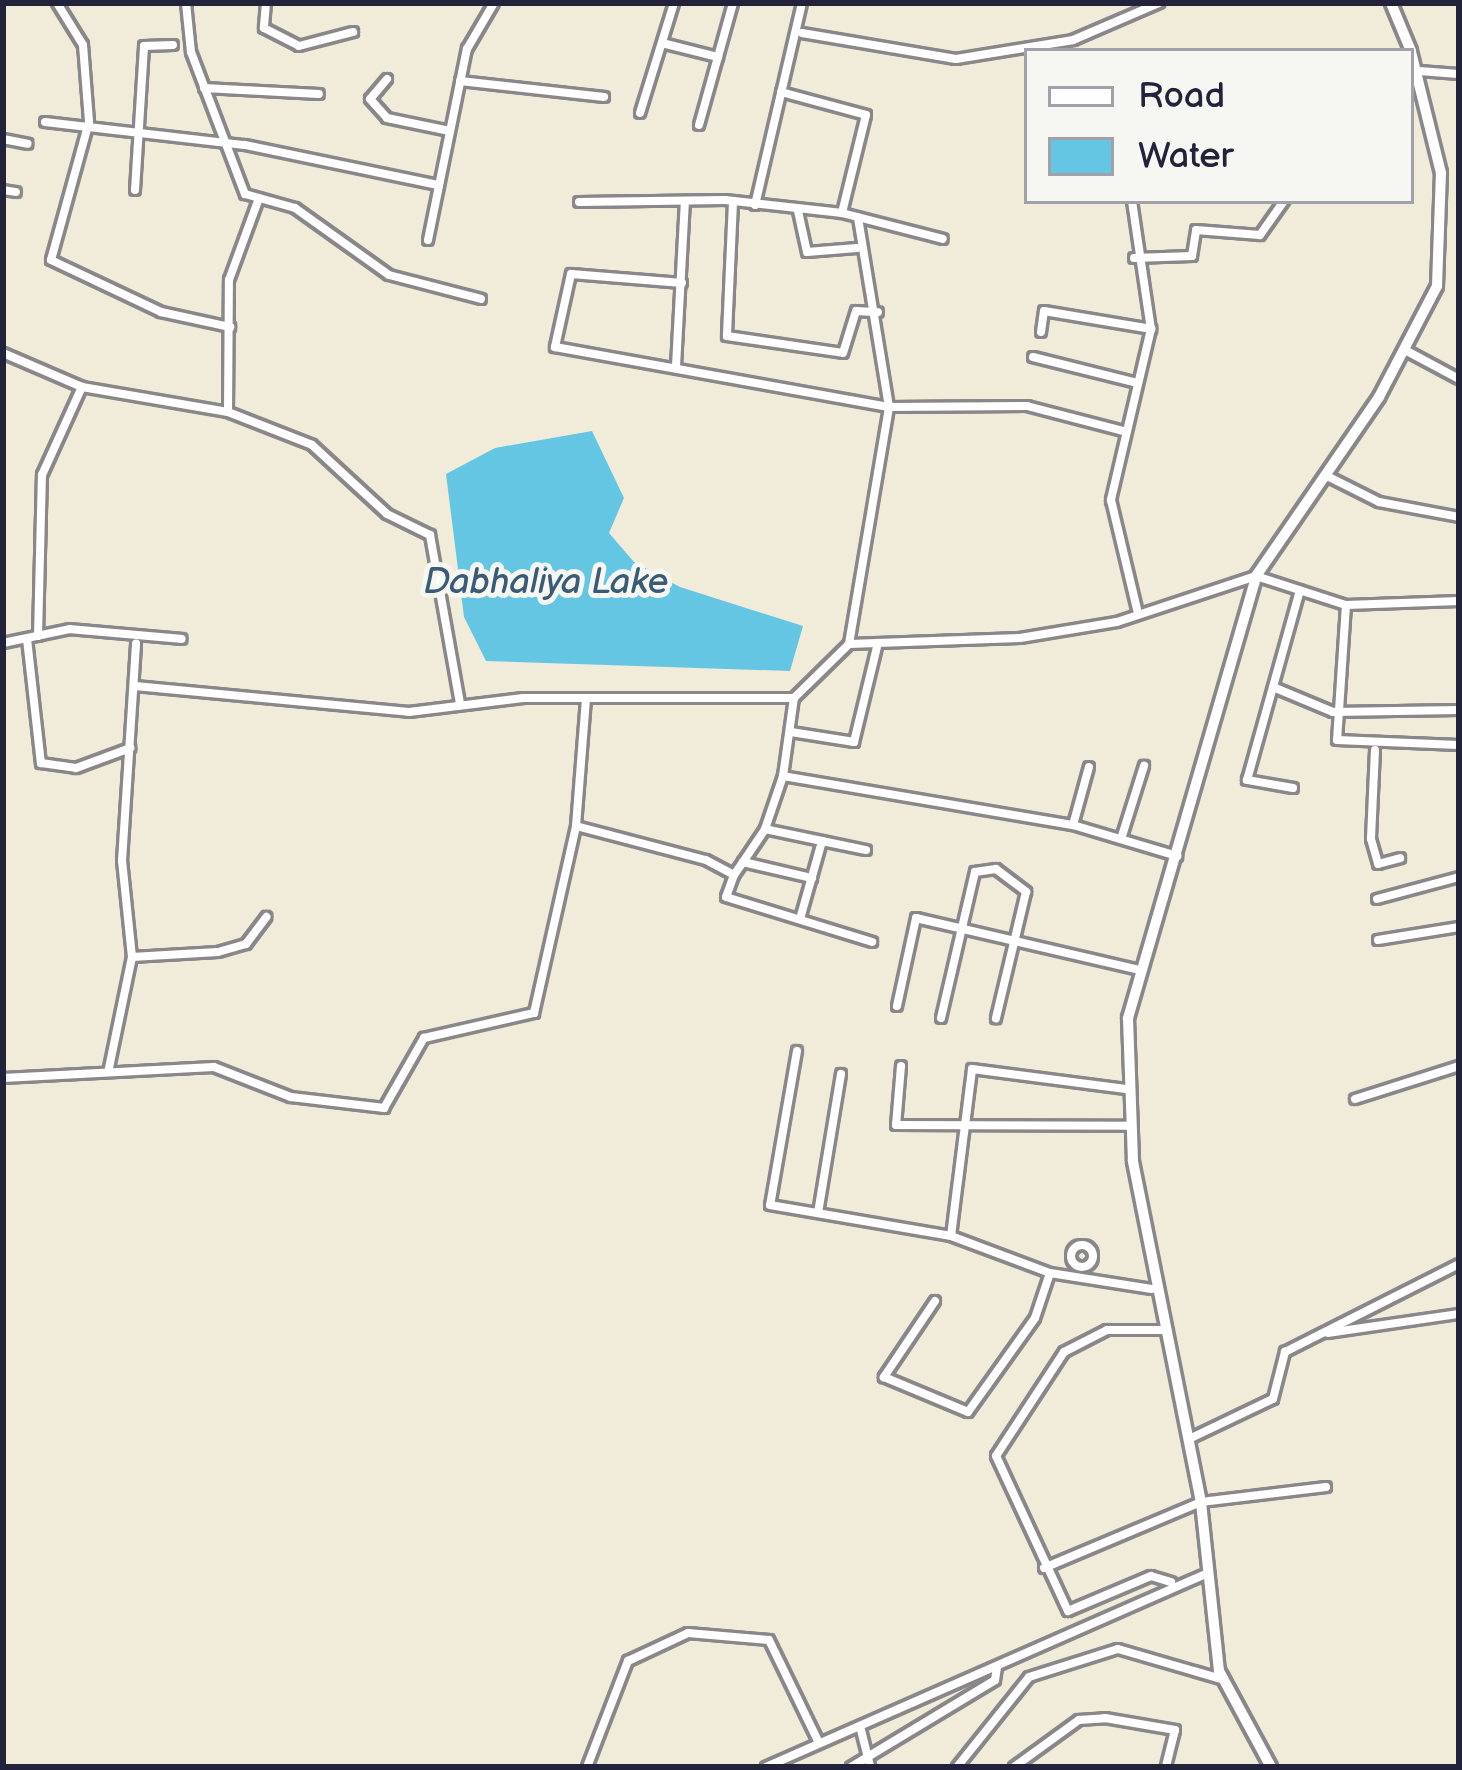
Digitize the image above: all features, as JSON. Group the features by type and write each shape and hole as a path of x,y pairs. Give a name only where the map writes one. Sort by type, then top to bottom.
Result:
{"street":[{"path":"57,3 83,45 89,122 55,266 161,312 230,327"},
{"path":"186,3 204,88 245,194 295,208 389,275 481,299"},
{"path":"266,3 264,28 299,46 353,32"},
{"path":"428,240 460,81 494,3"},
{"path":"640,113 674,3"},
{"path":"699,125 733,3"},
{"path":"755,205 781,92 802,33 802,3"},
{"path":"802,33 956,59 1073,40 1160,3"},
{"path":"1391,3 1410,48"},
{"path":"1073,40 1077,48"},
{"path":"662,43 718,57"},
{"path":"135,190 144,46 173,45"},
{"path":"1271,1767 1221,1679 1201,1502 1152,1288 1126,1089 1139,970 1177,856 1256,576 1328,476 1406,350 1445,239 1414,58"},
{"path":"1419,71 1459,74"},
{"path":"387,79 370,99 387,118 450,131"},
{"path":"460,81 604,97"},
{"path":"204,88 320,94"},
{"path":"781,92 866,115 842,213"},
{"path":"45,122 136,129 439,185"},
{"path":"3,139 28,144"},
{"path":"3,190 16,192"},
{"path":"228,412 229,280 259,197"},
{"path":"676,366 685,201"},
{"path":"579,202 733,202 842,213 943,239"},
{"path":"733,202 727,336 843,353 856,311 878,312"},
{"path":"1132,204 1134,258 1151,329 1111,500 1137,609"},
{"path":"1134,258 1192,256 1196,230 1260,235 1283,204"},
{"path":"798,211 806,252 857,248"},
{"path":"858,218 857,248 878,312 890,407 848,644 794,698 783,776 765,829 734,875 726,897 872,942"},
{"path":"682,284 571,274 555,347 890,407 1027,406 1124,431"},
{"path":"1041,332 1044,311 1151,329"},
{"path":"1406,350 1459,379"},
{"path":"3,353 82,387 228,412 312,446 387,514 430,535 460,704"},
{"path":"1033,357 1137,382"},
{"path":"38,636 42,476 82,387"},
{"path":"1328,476 1379,502 1459,517"},
{"path":"848,644 1020,638 1256,576 1346,605 1459,601"},
{"path":"1293,788 1247,780 1300,590"},
{"path":"1346,605 1333,712 1337,740 1375,750 1459,745"},
{"path":"3,644 105,629 136,643 182,639"},
{"path":"27,639 41,763 76,768 130,748"},
{"path":"109,1068 132,956 122,861 136,643"},
{"path":"791,732 854,742 878,643"},
{"path":"135,686 328,709 586,698 794,698"},
{"path":"1273,687 1333,712 1459,710"},
{"path":"3,1078 109,1068 214,1067 292,1097 384,1108 424,1038 534,1013 576,826 586,698"},
{"path":"1375,750 1371,839 1378,864 1400,859"},
{"path":"1121,838 1144,766"},
{"path":"1073,825 1089,767"},
{"path":"783,776 1073,825 1177,856"},
{"path":"576,826 734,875"},
{"path":"765,829 866,850"},
{"path":"800,919 822,841"},
{"path":"743,862 812,878"},
{"path":"941,1018 975,872 996,869 1026,892 996,1018"},
{"path":"1377,899 1459,877"},
{"path":"132,956 218,952 246,944 266,917"},
{"path":"897,1006 916,918 960,932 1139,970"},
{"path":"1378,940 1459,927"},
{"path":"796,1051 770,1205 951,1236 1050,1273 1152,1288"},
{"path":"901,1066 896,1125 1130,1126"},
{"path":"1355,1099 1459,1066"},
{"path":"951,1236 972,1069 1126,1089"},
{"path":"818,1213 841,1074"},
{"path":"1189,1439 1273,1399 1285,1352 1328,1333 1390,1290 1459,1264"},
{"path":"934,1300 884,1377 968,1412 1035,1318 1050,1273"},
{"path":"1328,1333 1459,1314"},
{"path":"1164,1330 1107,1330 1064,1352 996,1456 1044,1568 1068,1611 1150,1576 1171,1582"},
{"path":"1044,1568 1201,1502 1326,1486"},
{"path":"766,1767 788,1762 819,1743 861,1730 997,1668 1171,1582 1208,1573"},
{"path":"587,1767 628,1660 688,1633 769,1640 819,1743"},
{"path":"957,1767 1029,1677 1118,1649 1221,1679"},
{"path":"851,1767 869,1762 995,1680 997,1668"},
{"path":"1014,1767 1079,1720 1105,1718 1175,1730 1166,1767"},
{"path":"861,1730 869,1762"}],"water":[{"name":"Dabhaliya Lake","path":"592,431 624,498 609,533 634,562 680,587 803,626 790,671 486,661 464,617 446,474 495,448"}]}
